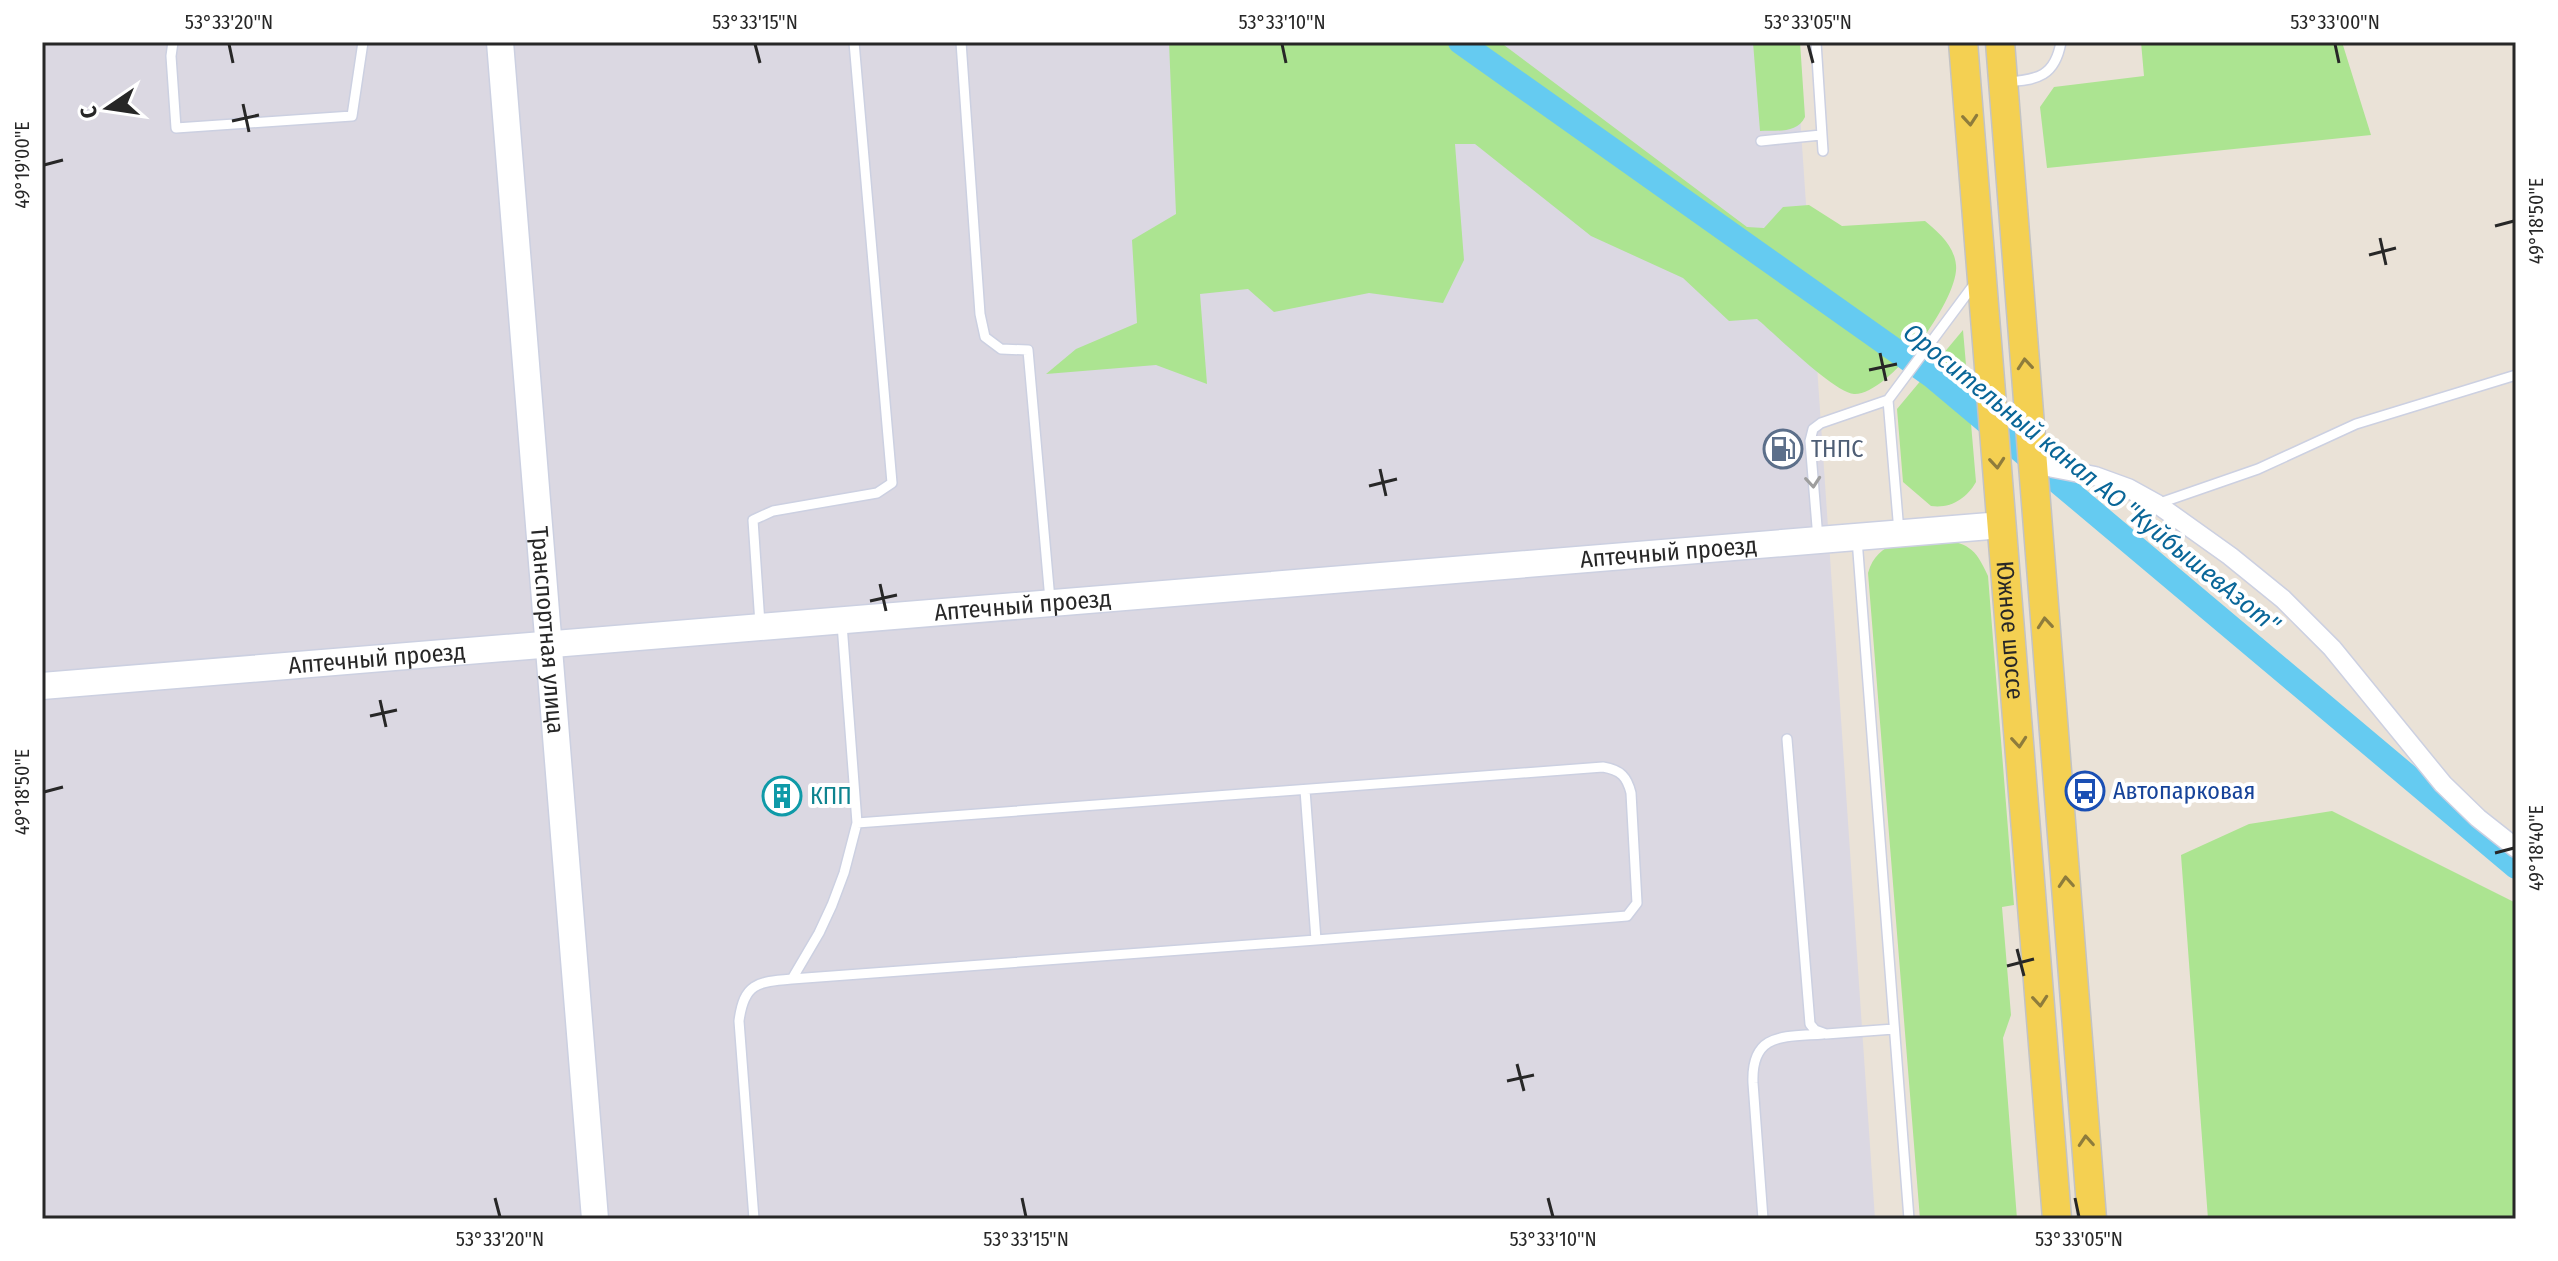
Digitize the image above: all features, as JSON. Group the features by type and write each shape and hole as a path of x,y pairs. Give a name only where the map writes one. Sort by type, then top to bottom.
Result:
{"main road":[{"name":"Южное шоссе","path":"1963,42 2057,1219"},
{"name":"Южное шоссе","path":"2000,42 2092,1219"}],"street":[{"name":"Транспортная улица","path":"500,42 595,1219"},
{"path":"2033,464 2095,476 2128,488 2157,504 2230,556 2283,599 2332,648 2443,784 2478,818 2516,848"},
{"name":"Аптечный проезд","path":"42,686 2002,525"}],"lane":[{"path":"173,42 171,56 176,128 352,116 363,42"},
{"path":"760,628 753,520 773,511 877,493 892,483 854,42"},
{"path":"961,42 980,314 985,337 1001,349 1028,350 1050,603"},
{"path":"1816,42 1823,151"},
{"path":"2003,82 2039,78 2050,70 2059,57 2061,42"},
{"path":"1761,141 1821,135"},
{"path":"1818,539 1810,441 1813,429 1821,423 1888,400 1982,274"},
{"path":"2157,504 2258,469 2356,424 2516,375"},
{"path":"1888,400 1899,532"},
{"path":"1857,535 1909,1219"},
{"path":"792,979 832,905 857,823 842,621"},
{"path":"1787,739 1808,1013 1815,1030 1826,1034"},
{"path":"754,1219 739,1021 742,1002 749,990 765,981 1627,916 1637,903 1638,894 1628,781 1621,772 1603,767 857,823"},
{"path":"1305,790 1316,940"},
{"path":"1763,1219 1752,1067 1755,1057 1765,1044 1776,1038 1894,1029"}],"shaded area":[{"path":"42,42 1795,42 1875,1219 42,1219"}],"green space":[{"path":"1169,42 1500,42 1747,227 1764,228 1783,207 1809,205 1842,226 1925,221 1952,251 1956,265 1954,280 1935,321 1903,363 1869,390 1854,394 1819,374 1757,319 1729,321 1683,278 1591,236 1475,144 1455,144 1464,260 1443,303 1369,293 1274,312 1248,289 1200,294 1207,384 1156,365 1046,374 1076,349 1137,323 1132,240 1176,214"},
{"path":"1753,42 1800,42 1805,117 1797,126 1786,130 1760,131"},
{"path":"2141,42 2342,42 2371,135 2047,168 2040,107 2054,87 2144,76"},
{"path":"1963,330 1976,482 1958,501 1945,506 1931,506 1903,482 1897,409"},
{"path":"1937,539 1969,548 1988,576 2014,905 2002,907 2011,1015 2003,1038 2017,1219 1920,1219 1868,573 1879,554 1895,544"},
{"path":"2332,811 2516,903 2516,1219 2208,1219 2181,855 2249,824"}],"waterway":[{"name":"Оросительный канал АО \"КуйбышевАзот\"","path":"1460,42 1933,377 2516,867"}],"place":[{"name":"ТНПС","path":"1783,449"},
{"name":"Автопарковая","path":"2085,791"},
{"name":"КПП","path":"782,796"}]}
